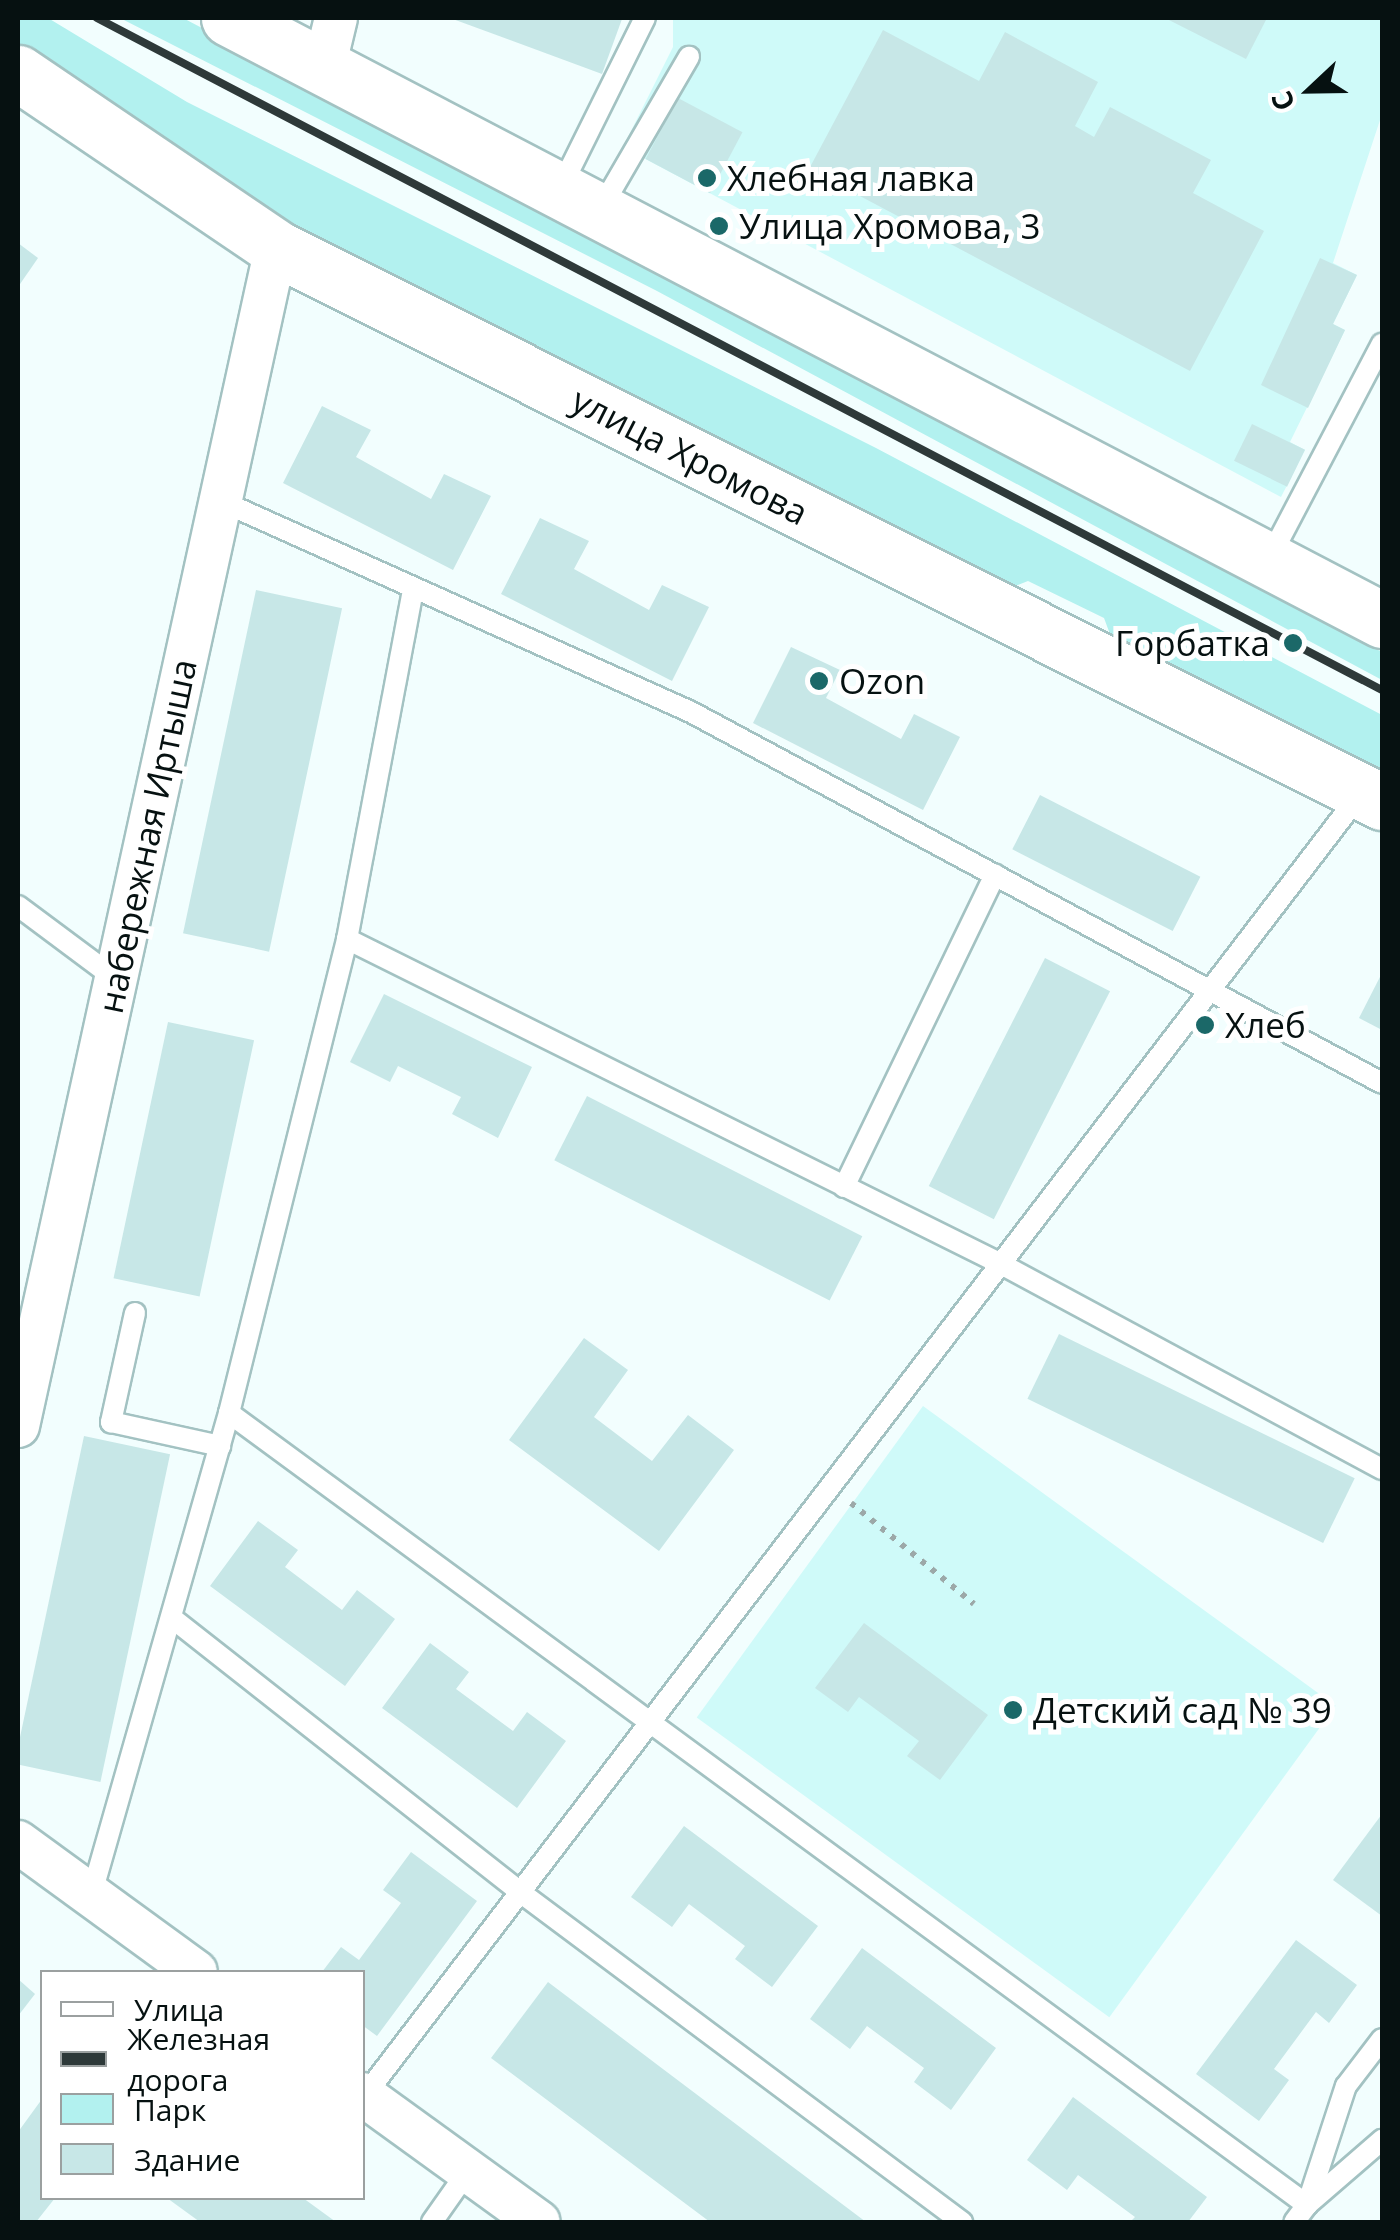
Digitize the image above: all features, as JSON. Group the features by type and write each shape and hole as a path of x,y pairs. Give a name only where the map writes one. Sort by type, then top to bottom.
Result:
{"street":[{"path":"229,18 323,72 580,199 1382,620"},
{"path":"323,72 336,18"},
{"name":"улица Хромова","path":"18,73 276,248 1372,797"},
{"name":"набережная Иртыша","path":"20,1397 276,248"},
{"path":"18,1842 193,1970"},
{"path":"365,2096 539,2222"}],"lane":[{"path":"580,199 645,18"},
{"path":"580,199 689,57"},
{"path":"1269,559 1382,344"},
{"path":"220,501 691,712 1213,986 1382,1083"},
{"path":"91,1896 229,1413 347,939 414,590"},
{"path":"365,2094 1213,986 1372,797"},
{"path":"844,1187 996,875"},
{"path":"18,906 116,979"},
{"path":"347,939 1000,1264 1382,1469"},
{"path":"135,1312 111,1422 220,1446"},
{"path":"229,1413 1308,2205"},
{"path":"172,1618 520,1892 962,2222"},
{"path":"1308,2205 1346,2086 1382,2038"},
{"path":"1294,2222 1382,2140"},
{"path":"432,2222 468,2171"}],"path":[{"path":"830,1486 974,1604"}],"shaded area":[{"path":"673,18 1382,18 1382,114 1333,263 1357,275 1333,324 1345,330 1290,442 1305,450 1281,497 623,147 673,47"},
{"name":"Детский сад № 39","path":"923,1406 1336,1706 1109,2017 697,1717"}],"green space":[{"path":"18,18 48,18 187,102 876,448 1382,715 1382,774 1114,645 1104,618 1028,581 1000,592 287,230 18,59"},
{"path":"120,18 183,18 1382,652 1382,680 657,291"}],"building":[{"path":"450,18 617,18 622,19 602,74"},
{"path":"1165,18 1267,18 1246,59"},
{"path":"883,30 979,81 1005,32 1098,82 1075,126 1094,137 1110,107 1211,160 1193,193 1264,231 1190,371 809,169"},
{"path":"678,98 742,132 710,193 646,159"},
{"path":"18,243 38,258 18,287"},
{"path":"1320,258 1357,275 1333,324 1345,330 1308,408 1261,385"},
{"path":"322,406 371,430 356,457 431,499 444,474 491,496 453,570 283,483"},
{"path":"1252,424 1305,450 1287,487 1234,461"},
{"path":"540,518 589,541 574,569 649,610 662,585 709,607 672,681 501,594"},
{"path":"256,590 342,608 269,952 183,933"},
{"path":"791,647 840,670 826,698 901,739 914,714 960,737 923,810 753,723"},
{"path":"1040,795 1200,877 1173,931 1012,849"},
{"path":"1045,958 1110,991 994,1219 929,1186"},
{"path":"1382,973 1382,1030 1359,1018"},
{"path":"384,994 532,1067 498,1138 452,1114 461,1097 398,1066 390,1082 350,1062"},
{"path":"168,1022 254,1040 200,1297 114,1278"},
{"path":"587,1096 862,1236 830,1300 554,1160"},
{"path":"1059,1334 1355,1478 1323,1543 1027,1399"},
{"path":"584,1338 628,1370 594,1417 652,1461 688,1415 734,1450 659,1551 509,1440"},
{"path":"84,1436 170,1454 100,1782 18,1764 18,1747"},
{"path":"258,1521 298,1550 285,1567 342,1610 357,1590 395,1619 345,1686 210,1586"},
{"path":"864,1623 988,1715 940,1780 907,1756 919,1741 859,1697 848,1712 815,1688"},
{"path":"430,1643 469,1672 456,1689 513,1731 527,1712 566,1741 517,1808 382,1708"},
{"path":"1382,1814 1382,1916 1333,1880"},
{"path":"684,1826 818,1926 772,1987 735,1959 745,1946 689,1904 672,1927 631,1897"},
{"path":"411,1852 477,1901 377,2036 365,2027 365,1970 324,1970 341,1947 359,1960 401,1903 383,1890"},
{"path":"1296,1940 1357,1985 1329,2023 1316,2012 1274,2069 1289,2080 1259,2121 1196,2074"},
{"path":"862,1948 996,2048 951,2110 914,2082 924,2068 867,2026 850,2049 810,2019"},
{"path":"18,1979 35,1994 18,2016"},
{"path":"548,1982 866,2222 710,2222 491,2058"},
{"path":"1073,2097 1207,2197 1188,2222 1130,2222 1135,2217 1078,2175 1067,2190 1027,2160"},
{"path":"40,2102 40,2200 53,2200 36,2222 18,2222 18,2132"},
{"path":"170,2200 306,2200 336,2222 200,2222"}],"railway":[{"path":"97,18 1382,690"}],"place":[{"name":"Хлебная лавка","path":"707,178"},
{"name":"Улица Хромова, 3","path":"719,226"},
{"name":"Горбатка","path":"1293,643"},
{"name":"Ozon","path":"819,681"},
{"name":"Хлеб","path":"1205,1025"},
{"name":"Детский сад № 39","path":"1013,1710"}]}
